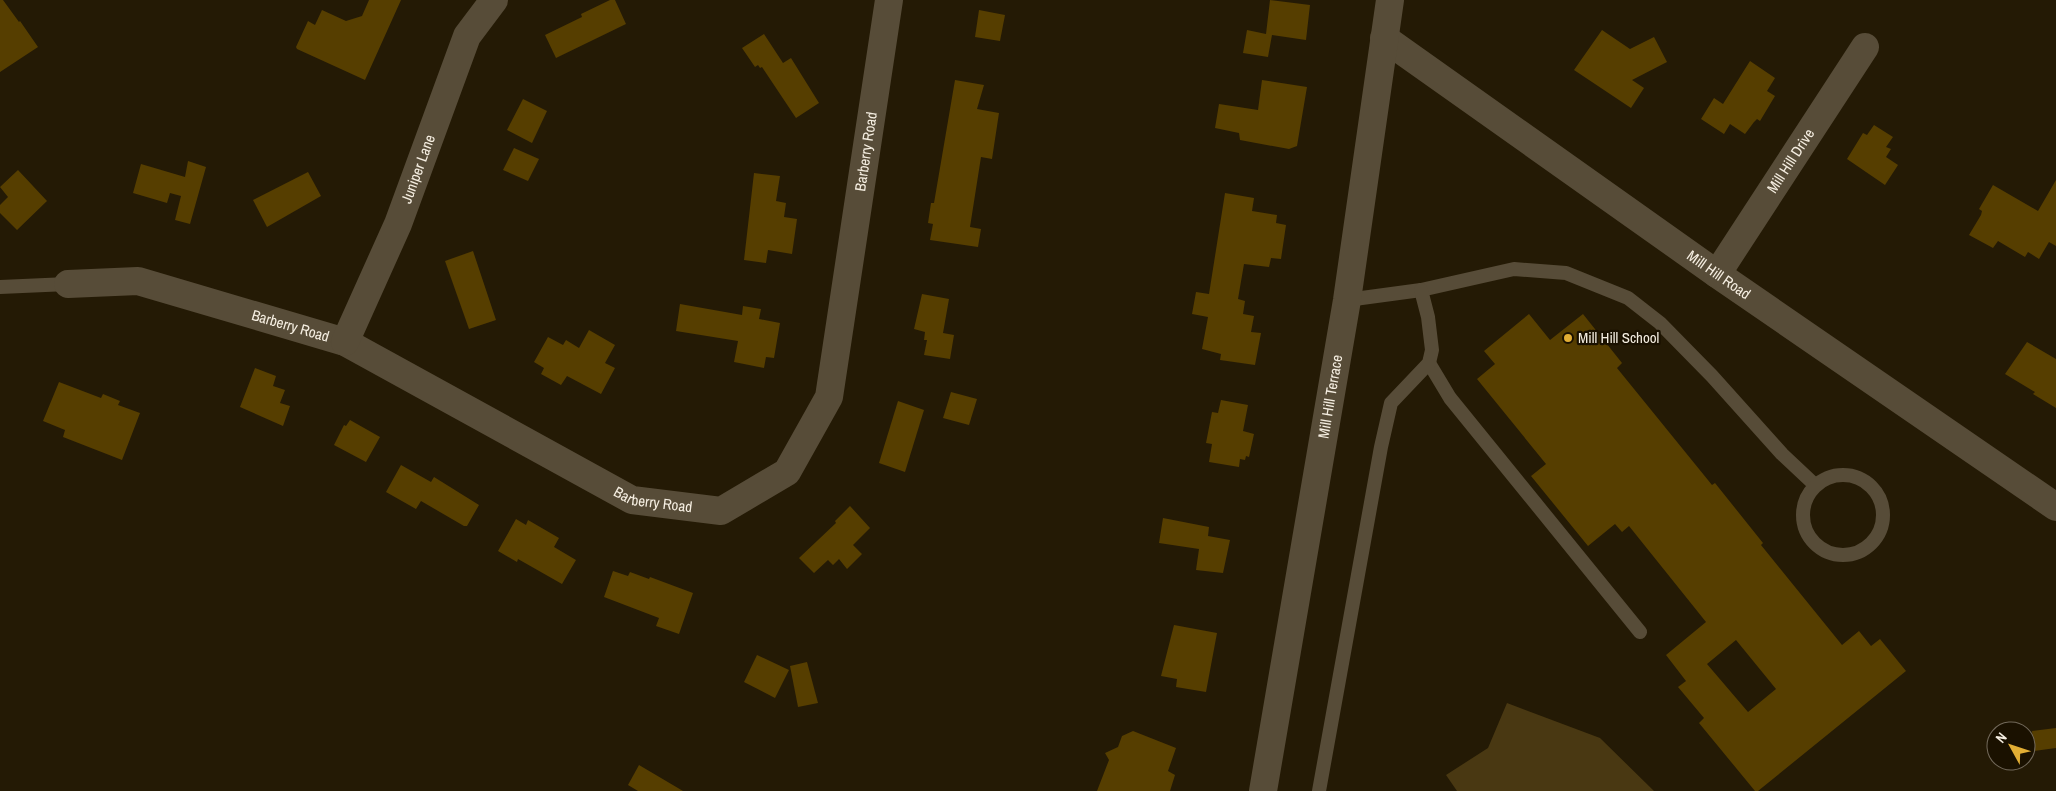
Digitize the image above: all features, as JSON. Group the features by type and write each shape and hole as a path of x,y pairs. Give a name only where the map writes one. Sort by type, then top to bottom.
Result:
{"street":[{"name":"Juniper Lane","path":"345,342 398,224 467,36 494,0"},
{"name":"Barberry Road","path":"68,284 138,281 345,342 632,500 722,511 786,472 829,397 889,0"},
{"name":"Mill Hill Terrace","path":"1264,791 1347,300 1390,0"},
{"name":"Mill Hill Road","path":"1384,38 1717,274 2056,507"},
{"name":"Mill Hill Drive","path":"1717,274 1865,48"}],"lane":[{"path":"1347,300 1421,290 1514,270 1566,273 1628,298 1660,323 1712,376 1782,454 1815,485"},
{"path":"0,287 68,284"},
{"path":"1319,791 1381,446 1391,403 1429,363 1432,350 1428,317 1421,290"},
{"path":"1429,363 1450,398 1640,632"},
{"path":"1844,474 1860,478 1873,487 1881,501 1884,516 1880,532 1871,545 1857,553 1841,556 1826,552 1813,543 1804,529 1802,514 1806,498 1815,485 1829,477 1844,474"}],"shaded area":[{"path":"1507,703 1600,738 1654,791 1457,791 1446,775 1488,748"}],"building":[{"path":"0,0 3,0 20,21 38,47 0,72"},
{"path":"369,0 401,0 365,80 297,49 296,47 308,21 315,25 322,10 346,21 362,16"},
{"path":"610,0 615,0 626,24 556,58 545,35 582,17 581,14"},
{"path":"1270,0 1310,5 1306,40 1272,35 1268,57 1243,53 1247,30 1266,34"},
{"path":"979,10 1005,15 1000,41 975,37"},
{"path":"1602,30 1630,49 1654,37 1667,62 1632,80 1644,88 1631,108 1574,70"},
{"path":"764,34 783,63 791,58 819,103 796,118 762,67 760,68 758,65 755,67 742,48"},
{"path":"1750,61 1775,78 1767,91 1775,96 1760,121 1757,119 1745,134 1730,124 1724,134 1701,119 1714,98 1723,104"},
{"path":"955,80 984,85 977,109 999,113 992,159 981,157 970,227 981,229 978,247 930,240 933,224 928,223 931,203 934,203"},
{"path":"1262,80 1307,87 1297,146 1289,149 1240,140 1239,133 1215,128 1219,104 1258,110"},
{"path":"523,99 547,111 532,143 507,130"},
{"path":"1874,125 1893,137 1886,147 1891,149 1886,157 1898,165 1885,185 1847,159 1863,133 1867,135"},
{"path":"514,148 539,159 528,181 503,170"},
{"path":"188,161 206,167 190,224 175,220 181,196 170,193 167,203 133,193 141,164 185,177"},
{"path":"18,170 47,201 17,230 0,213 0,205 8,197 0,187"},
{"path":"308,172 321,196 267,227 253,200"},
{"path":"754,173 780,176 776,201 786,203 784,217 797,219 792,254 768,250 766,263 744,260"},
{"path":"2056,180 2056,246 2049,242 2039,259 2028,252 2025,257 1998,241 1993,248 1969,235 1981,215 1982,211 1979,209 1993,185 2038,211"},
{"path":"1225,193 1254,198 1252,211 1277,215 1276,223 1286,225 1281,259 1271,258 1269,267 1244,264 1238,299 1245,301 1243,314 1254,316 1251,332 1261,333 1255,365 1220,360 1221,354 1202,349 1208,317 1192,314 1196,292 1209,294"},
{"path":"473,251 496,320 469,329 445,261"},
{"path":"922,294 949,299 943,333 954,335 950,359 924,355 927,340 924,340 925,332 914,329"},
{"path":"680,304 742,315 743,306 761,309 759,319 780,323 774,358 766,357 764,368 734,362 738,341 676,331"},
{"path":"1529,314 1550,340 1583,314 1622,363 1617,368 1712,485 1715,483 1763,543 1761,545 1842,645 1859,631 1871,646 1880,639 1906,671 1758,791 1755,791 1699,723 1704,718 1678,687 1686,681 1666,655 1706,622 1629,526 1622,532 1615,524 1588,546 1531,476 1546,464 1477,379 1495,364 1484,351","holes":["1736,640 1776,689 1748,712 1707,664"]},
{"path":"589,330 615,345 605,363 615,368 601,394 567,376 561,385 541,374 544,368 534,362 548,337 563,345 566,340 579,348"},
{"path":"2027,342 2056,359 2056,408 2033,394 2035,392 2005,374"},
{"path":"255,368 276,376 273,386 285,390 280,403 290,406 283,426 240,407"},
{"path":"59,382 101,398 103,394 120,401 118,405 140,413 122,460 63,437 65,430 43,421"},
{"path":"951,392 977,399 969,425 943,418"},
{"path":"1221,400 1248,405 1243,431 1254,434 1249,457 1246,456 1245,460 1240,459 1239,467 1209,462 1212,444 1206,443 1212,412 1218,413"},
{"path":"898,401 924,410 905,472 879,463"},
{"path":"350,420 380,437 366,462 334,445 344,425 346,426"},
{"path":"401,465 431,482 434,477 479,505 467,526 421,501 416,509 386,492"},
{"path":"850,506 870,528 853,545 862,554 847,569 839,559 833,565 828,560 814,573 799,558 836,523 835,521"},
{"path":"1163,518 1209,527 1208,536 1230,540 1223,573 1196,570 1199,549 1159,543"},
{"path":"516,519 526,525 528,520 559,538 554,547 576,560 562,584 518,559 517,562 498,551"},
{"path":"613,571 628,576 630,572 649,579 650,577 693,593 679,634 656,626 659,618 604,597"},
{"path":"1174,625 1217,633 1206,692 1176,687 1177,679 1161,676"},
{"path":"757,655 789,670 775,698 744,682"},
{"path":"807,662 818,703 798,707 790,666"},
{"path":"2056,728 2056,748 2036,751 2036,730"},
{"path":"1133,731 1176,748 1168,771 1175,775 1170,791 1097,791 1109,760 1105,753 1118,747 1122,736"},
{"path":"639,765 683,791 638,791 628,785"}],"place":[{"name":"Mill Hill School","path":"1568,338"}]}
